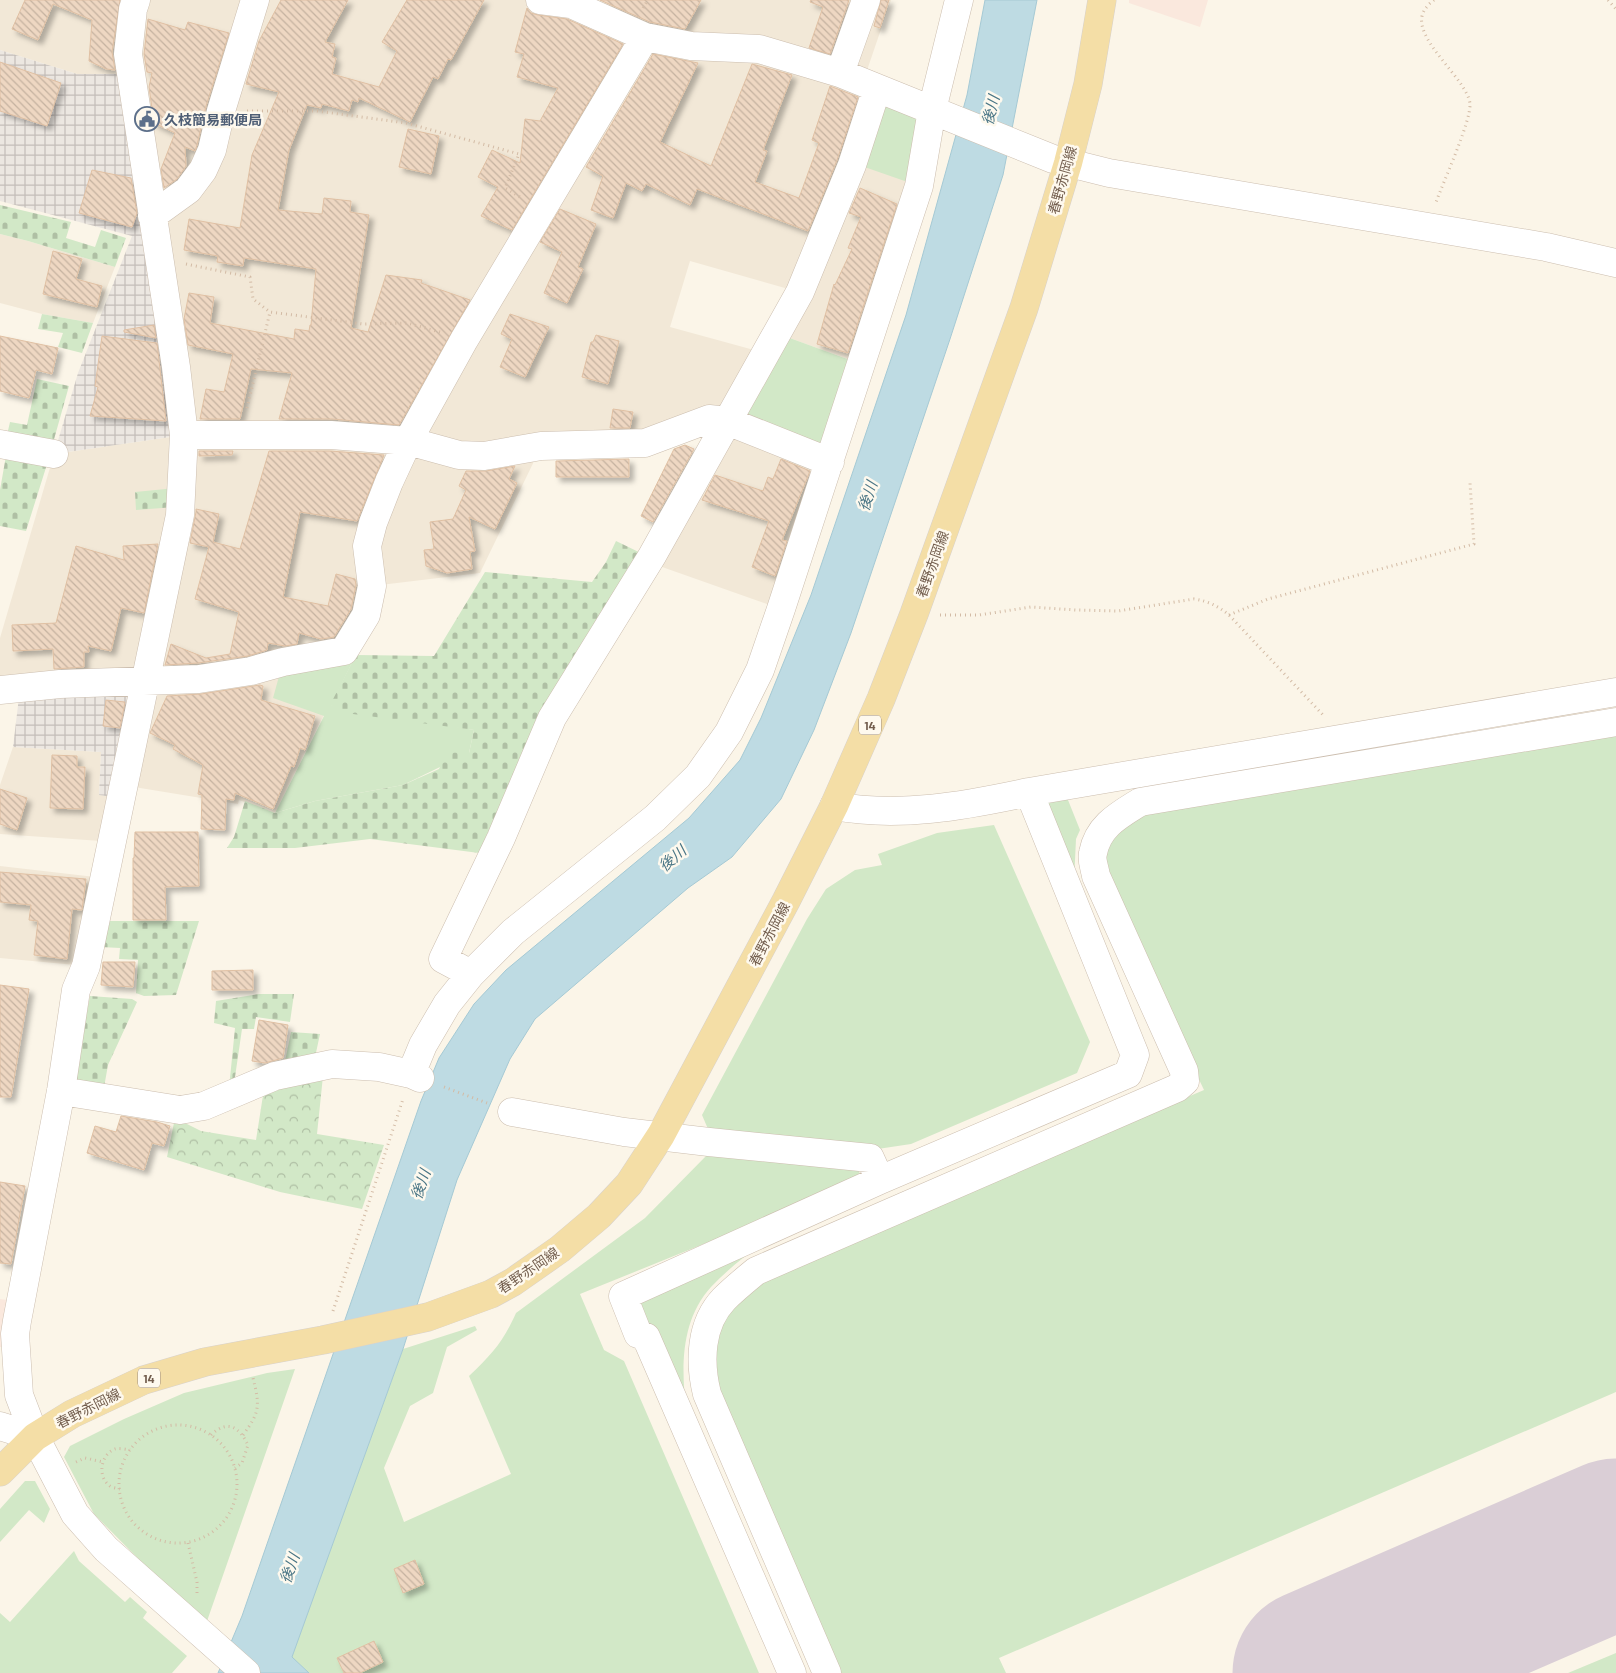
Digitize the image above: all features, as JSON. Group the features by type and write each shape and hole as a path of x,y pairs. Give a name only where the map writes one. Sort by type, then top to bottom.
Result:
{"main road":[{"name":"春野赤岡線","path":"0,1472 35,1437 72,1414 144,1380 205,1362 323,1340 428,1316 491,1294 513,1282 560,1249 598,1216 629,1184 661,1135 782,909 834,806 881,699 914,614 1024,308 1068,163 1088,84 1102,0"}],"street":[{"path":"136,0 133,9 128,54 176,367 184,435 180,515 87,959 76,990 61,1091 14,1334 19,1395 35,1437 75,1514 106,1549 246,1673"},
{"path":"152,216 188,190 203,170 212,150 221,111 255,0"},
{"path":"540,0 571,4 645,37 691,46 759,49 840,73 1053,159 1068,163 1109,173 1546,247 1616,263"},
{"path":"840,73 866,0"},
{"path":"61,1091 180,1110 204,1106 275,1076 332,1064 379,1067 415,1076 423,1045 447,1004 471,974 513,932 655,818 698,776 729,732 760,670 830,462 919,186 932,110 958,0"},
{"path":"0,690 60,684 208,678 251,671 283,662 344,651 366,615 372,586 367,546 373,523 389,482 408,441 464,340 645,37"},
{"path":"471,974 443,959 502,838 552,718 652,556 800,292 852,165 877,88"},
{"path":"184,435 331,435 408,441 459,455 484,456 541,446 645,443 709,419 727,421 830,462"},
{"path":"0,444 54,454"},
{"path":"834,806 859,811 891,812 967,805 1029,792 1616,692"},
{"path":"827,1673 707,1394 702,1362 707,1329 714,1313 723,1300 756,1271 1177,1088 1185,1081 1184,1071 1096,876 1092,854 1100,833 1114,818 1140,802 1616,722"},
{"path":"792,1673 646,1337 638,1334 623,1296 880,1180 1128,1074 1135,1055 1029,792"},
{"path":"512,1112 624,1132 870,1158 880,1180"},
{"path":"0,1426 35,1437"}],"path":[{"path":"1426,226 1468,119 1470,104 1464,89 1430,45 1421,22 1423,12 1434,0"},
{"path":"1608,0 1616,9"},
{"path":"221,111 317,112 406,123 519,154 505,188 542,210"},
{"path":"158,258 250,277 254,299 270,312 353,323 407,323 464,340"},
{"path":"240,434 270,312"},
{"path":"1229,615 1268,599 1474,544 1470,483"},
{"path":"914,614 979,614 1031,607 1118,611 1194,599 1206,601 1219,607 1229,615 1324,715 1324,742"},
{"path":"332,1312 415,1076 512,1112"},
{"path":"243,1435 257,1411 258,1399 251,1370"},
{"path":"171,1426 187,1426 203,1430 211,1435 226,1450 235,1468 237,1478 237,1492 233,1507 226,1520 215,1531 188,1543 158,1540 144,1533 125,1510 120,1489 119,1479 123,1464 130,1450 142,1438 155,1430 171,1426"},
{"path":"211,1435 218,1428 228,1426 236,1428 243,1435 248,1446 242,1463 235,1468"},
{"path":"120,1489 109,1486 102,1476 103,1462 108,1453 117,1448 130,1450"},
{"path":"67,1466 85,1458 103,1462"},
{"path":"184,1620 197,1600 197,1582 188,1543"}],"shaded area":[{"path":"0,0 891,0 863,82 919,186 861,364 776,333 799,292 690,261 670,327 765,353 830,462 781,609 648,562 727,422 538,453 480,573 372,586 324,715 275,813 239,800 238,804 134,787 145,680 0,690 0,638 54,454 184,435 131,74 77,74 0,50"},
{"path":"1129,0 1208,0 1200,27 1129,3"},
{"path":"0,50 77,74 132,74 184,435 54,454 78,373 132,236 0,201"},
{"path":"0,234 115,267 93,323 42,314 0,303"},
{"path":"145,680 121,798 99,795 101,752 13,747 19,697"},
{"path":"13,747 101,752 99,795 121,798 101,841 0,834 0,785"},
{"path":"0,866 104,878 86,966 0,958"},
{"path":"0,1299 7,1300 3,1347 0,1347"}],"green space":[{"path":"877,88 932,110 919,186 853,163"},
{"path":"0,205 71,222 66,238 95,247 101,230 126,238 115,267 0,234"},
{"path":"42,314 93,323 82,353 58,347 63,333 38,329"},
{"path":"776,333 861,364 830,462 727,421"},
{"path":"37,379 69,386 51,450 7,435 10,422 27,425"},
{"path":"7,450 49,458 26,531 0,526 0,490"},
{"path":"176,488 175,507 136,510 135,492"},
{"path":"616,541 647,556 487,854 370,839 295,848 227,848 234,837 245,801 275,813 315,801 403,785 439,769 447,752 469,753 474,730 353,714 330,705 356,655 434,656 485,572 592,582 606,562"},
{"path":"356,655 331,705 474,730 469,753 403,785 315,801 275,813 324,716 273,698 283,662"},
{"path":"1616,735 1616,1392 999,1658 1006,1673 833,1673 716,1404 716,1331 749,1284 1204,1090 1102,873 1104,834 1141,811"},
{"path":"1066,795 1080,830 1076,839 1074,882 1044,810 1051,798"},
{"path":"994,825 1090,1042 1077,1073 911,1144 871,1150 708,1129 702,1115 807,919 826,889 855,870 882,865 878,854 937,833"},
{"path":"107,921 199,921 176,995 144,996 136,993 138,960 119,959 120,948 101,947"},
{"path":"259,994 294,994 290,1022 256,1017 254,1029 242,1029 234,1084 229,1088 235,1028 214,1023 216,1001"},
{"path":"90,996 132,999 137,1002 108,1065 103,1093 74,1081"},
{"path":"291,1032 320,1034 314,1062 284,1066"},
{"path":"323,1076 317,1134 384,1145 362,1209 280,1192 167,1157 175,1118 201,1131 256,1140 264,1089"},
{"path":"706,1156 856,1163 862,1180 580,1294 604,1350 624,1361 759,1673 309,1673 291,1657 403,1349 475,1326 477,1330 447,1347 433,1393 410,1406 384,1468 404,1522 511,1474 469,1376 496,1347 516,1313 645,1218"},
{"path":"760,1244 711,1287 701,1300 694,1314 685,1344 684,1392 686,1408 637,1297"},
{"path":"295,1369 206,1624 191,1612 94,1514 64,1457 70,1446 124,1419 184,1393 267,1373"},
{"path":"25,1481 35,1481 50,1509 44,1523 29,1510 0,1542 0,1509"},
{"path":"74,1551 79,1561 125,1602 130,1597 147,1612 143,1618 187,1656 172,1673 0,1673 0,1613 10,1622"},
{"path":"1616,1653 1616,1673 1568,1673"}],"water":[{"name":"後川","path":"985,0 1037,0 1003,175 851,633 814,730 781,799 732,857 688,888 535,1019 510,1059 457,1180 403,1349 292,1657 309,1673 218,1673 242,1616 421,1101 439,1058 474,1004 506,970 689,818 740,760 761,718 811,595 906,315 967,95"}],"building":[{"path":"25,0 120,0 112,52 115,70 106,69 89,61 92,20 53,4 38,40 12,29"},
{"path":"281,0 348,0 325,42 335,44 332,57 336,58 332,74 379,87 397,51 382,42 407,0 484,0 451,60 448,59 438,79 433,77 410,122 359,98 358,102 352,100 349,111 322,104 321,108 307,105 289,150 278,210 322,214 324,198 351,201 350,212 369,215 351,328 368,332 386,275 422,280 421,283 470,300 399,425 332,419 279,419 292,373 251,369 240,419 200,419 206,389 224,392 233,354 188,345 184,319 189,293 214,297 210,323 294,339 295,329 309,331 311,325 316,269 244,258 243,266 217,262 218,256 184,250 189,219 240,228 252,155 279,92 246,84 259,41"},
{"path":"600,0 701,0 685,29 650,22"},
{"path":"811,0 849,0 830,54 809,48 823,7 810,2"},
{"path":"881,0 889,0 880,28 874,26"},
{"path":"527,8 531,13 538,15 567,19 623,44 512,230 481,216 498,187 478,177 492,150 520,163 525,119 540,121 558,88 517,77 524,54 515,52"},
{"path":"148,19 185,30 188,22 229,33 206,106 195,151 185,147 186,166 177,179 164,188 161,169 175,133 154,123 149,87 152,73 147,72 144,54"},
{"path":"653,54 698,63 660,142 711,166 752,64 792,75 763,150 767,151 755,182 799,198 819,143 812,140 830,86 858,97 837,160 808,231 697,189 690,205 646,184 642,191 626,183 613,218 591,210 603,176 586,167"},
{"path":"0,62 61,83 47,126 0,111"},
{"path":"408,129 439,136 431,174 399,167"},
{"path":"92,170 131,178 137,213 132,227 79,213"},
{"path":"860,188 897,204 848,353 817,344 834,284 852,249 848,248 861,217 849,213"},
{"path":"560,209 596,224 578,267 583,269 567,303 544,293 562,252 540,242"},
{"path":"53,251 82,259 76,279 102,286 97,307 43,294"},
{"path":"510,314 549,327 525,377 500,367 512,339 501,334"},
{"path":"154,325 156,338 124,332 124,330"},
{"path":"596,335 619,341 608,384 582,377 591,342 593,342"},
{"path":"0,336 58,348 52,374 36,370 29,398 0,391"},
{"path":"102,336 157,343 166,421 90,416 98,387 95,386"},
{"path":"613,409 633,412 630,428 610,428"},
{"path":"685,445 694,449 653,522 641,516 674,449"},
{"path":"199,451 233,451 232,455 199,456"},
{"path":"269,451 330,451 384,455 357,521 300,512 283,597 328,606 336,574 355,579 356,585 351,609 334,637 321,639 299,633 297,644 285,646 268,643 267,650 248,656 198,663 165,665 171,644 206,658 230,654 239,612 195,599 209,547 190,543 196,509 219,514 213,542 240,549"},
{"path":"629,459 629,477 556,477 556,461"},
{"path":"781,459 810,471 782,540 787,541 775,576 752,567 769,521 702,500 715,475 763,491 768,477 773,479"},
{"path":"515,466 509,479 517,483 495,529 469,517 475,551 470,552 472,569 447,573 426,566 424,550 434,549 430,522 453,519 466,490 459,486 466,471 486,471"},
{"path":"158,544 144,613 121,608 111,651 88,646 89,652 84,652 84,667 54,669 53,649 13,651 12,625 56,623 76,546 124,560 123,546"},
{"path":"263,686 261,700 315,716 305,750 300,748 294,767 291,766 273,809 235,793 234,800 226,799 225,830 201,829 202,795 198,794 203,765 173,749 175,745 150,733 167,696 201,694"},
{"path":"106,700 125,702 120,728 103,726"},
{"path":"52,755 77,756 77,767 85,767 83,809 50,808"},
{"path":"0,789 27,798 17,830 0,824"},
{"path":"135,832 198,832 199,886 165,887 166,920 133,920"},
{"path":"0,872 86,879 82,910 72,909 67,959 34,955 38,921 29,920 31,905 0,902"},
{"path":"103,962 135,962 133,987 101,985"},
{"path":"253,970 253,990 212,990 212,971"},
{"path":"0,985 29,989 11,1097 0,1097"},
{"path":"259,1020 288,1025 283,1058 265,1063 252,1061"},
{"path":"121,1116 170,1126 164,1146 152,1143 144,1170 87,1153 95,1126 116,1132"},
{"path":"0,1182 25,1186 11,1264 0,1263"},
{"path":"415,1560 424,1584 403,1593 394,1569"},
{"path":"374,1641 383,1662 360,1673 344,1673 337,1658"}],"taxiway":[{"path":"1407,1673 1441,1628 1463,1605 1495,1595"}],"runway":[{"path":"1317,1673 1616,1543"}],"place":[{"name":"久枝簡易郵便局","path":"147,119"}]}
